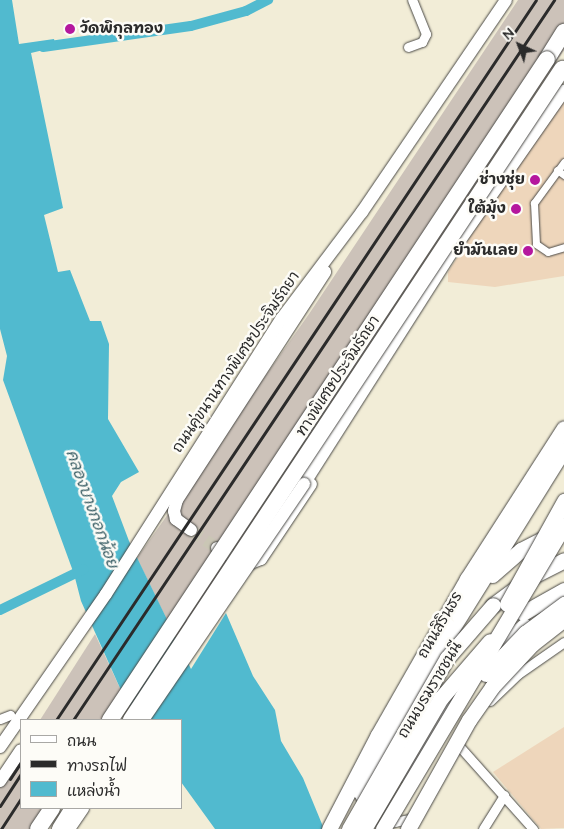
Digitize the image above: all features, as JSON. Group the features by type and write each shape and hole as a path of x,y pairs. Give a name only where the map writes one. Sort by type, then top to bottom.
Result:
{"highway":[{"name":"ทางพิเศษประจิมรัถยา","path":"111,719 564,32"},
{"name":"ทางพิเศษประจิมรัถยา","path":"132,719 564,66"},
{"path":"38,829 51,809"},
{"path":"60,829 72,809"}],"main road":[{"name":"ถนนคู่ขนานทางพิเศษประจิมรัถยา","path":"0,747 106,594 282,318 362,212 506,0"},
{"path":"144,719 304,484 451,253 562,97"},
{"path":"190,530 176,519 174,511 177,500 293,326 362,212"},
{"path":"216,548 246,565 261,559 410,331 451,253"},
{"name":"ถนนสิรินธร","path":"329,829 378,735 467,579 564,428"},
{"path":"564,449 478,591 440,648 373,763 382,781 394,784 400,781 443,713 482,662 528,623 564,609"},
{"path":"455,716 473,667 564,501"},
{"path":"392,827 564,525"},
{"path":"478,591 521,550 564,531"},
{"name":"ถนนบรมราชชนนี","path":"349,829 447,658 493,605 531,576 564,560"},
{"name":"ถนนบรมราชชนนี","path":"364,829 456,677 523,613 564,590"},
{"path":"392,827 455,716 500,658 530,629 564,604"},
{"path":"408,829 469,720 492,687 532,644 564,618"},
{"path":"0,769 20,743"},
{"path":"0,780 20,751"},
{"path":"51,829 65,809"},
{"path":"69,829 82,809"},
{"path":"79,829 91,809"}],"street":[{"path":"408,47 422,42 426,34 412,0"},
{"path":"564,162 534,203 536,244 548,252 564,247"},
{"path":"557,170 564,175"},
{"path":"413,829 477,717 496,694 564,642"},
{"path":"0,720 10,715"},
{"path":"460,747 504,794 533,829"},
{"path":"373,763 362,786 362,802 392,827 420,817"},
{"path":"483,829 504,794"}],"shaded area":[{"path":"518,0 564,0 564,50 177,641 137,558 309,314"},
{"name":"ช่างชุ่ย","path":"564,88 564,276 495,287 448,282 448,272"},
{"path":"95,634 124,697 117,719 41,719"},
{"path":"564,727 564,828 541,829 493,772"},
{"path":"20,751 20,809 57,809 44,829 0,829 0,782"}],"water":[{"name":"คลองบางกอกน้อย","path":"0,0 12,0 19,44 54,39 56,47 31,53 63,208 44,215 58,272 70,270 90,321 101,321 109,344 108,419 139,472 121,482 112,496 129,541 191,669 226,613 253,676 275,710 281,741 303,778 324,829 215,829 182,783 182,719 137,719 124,697 81,601 74,574 3,380 7,356 0,329"}],"waterway":[{"path":"43,47 191,26 246,11 268,0"},
{"path":"0,610 84,569"}],"tunnel":[{"path":"191,530 217,548"}],"railway":[{"path":"57,719 536,0"},
{"path":"74,719 554,0"},
{"path":"10,779 20,764"},
{"path":"0,806 20,776"},
{"path":"1,829 20,800"}],"place":[{"name":"วัดพิกุลทอง","path":"70,29"},
{"name":"ช่างชุ่ย","path":"535,180"},
{"name":"ใต้มุ้ง","path":"516,209"},
{"name":"ยำมันเลย","path":"528,251"}]}
